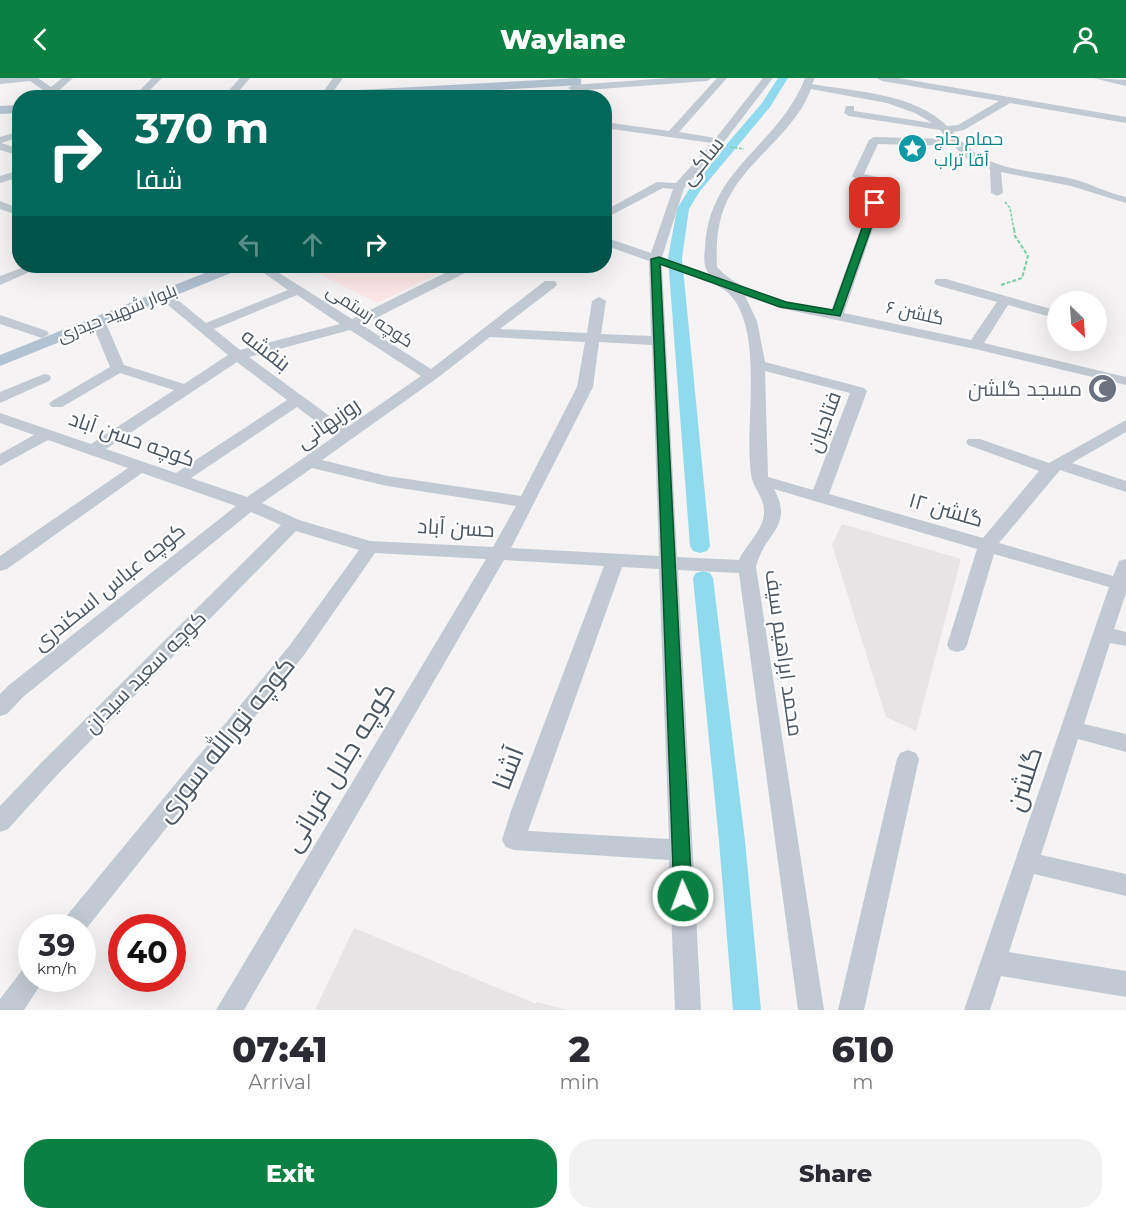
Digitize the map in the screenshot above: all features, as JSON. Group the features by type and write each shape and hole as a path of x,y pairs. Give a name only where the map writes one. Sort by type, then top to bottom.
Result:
{"main road":[{"path":"463,90 569,84"},
{"name":"بلوار شهید حیدری","path":"0,351 195,273"},
{"name":"بلوار شهید حیدری","path":"0,361 218,273"}],"street":[{"path":"0,81 33,78 46,90"},
{"path":"57,90 69,78"},
{"path":"144,90 157,78"},
{"path":"234,90 245,78"},
{"path":"569,84 617,80 707,78"},
{"path":"671,135 722,78"},
{"name":"ساکی","path":"688,1010 659,341 660,261 679,187 721,144 768,78"},
{"path":"882,78 909,80 1126,120"},
{"path":"1098,78 1125,86"},
{"path":"809,82 906,106 930,116 968,155 995,167 1074,184 1126,200"},
{"name":"محمد ابراهیم سیف","path":"809,82 801,101 785,123 731,184 718,207 710,242 711,268 742,300 749,319 758,365 759,480 769,495 774,512 771,527 748,556 747,567 767,700 785,845 811,1010"},
{"path":"850,108 849,113 960,129 1008,100"},
{"path":"612,126 721,144"},
{"path":"837,314 883,181 858,176 873,140 905,143 908,140 956,143"},
{"path":"995,167 997,193"},
{"path":"612,212 661,184 679,187"},
{"name":"گلشن ۶","path":"612,244 784,305 837,314 1126,381"},
{"path":"0,281 20,273"},
{"name":"کوچه رستمی","path":"271,273 431,376"},
{"path":"93,450 238,355 352,325 454,273"},
{"path":"941,282 1047,312"},
{"name":"روزبهانی","path":"249,504 431,376 550,284"},
{"path":"205,328 298,290"},
{"name":"بنفشه","path":"163,295 345,436"},
{"path":"975,345 1000,298"},
{"name":"کوچه جلال قربانی","path":"229,1010 526,502 585,387 600,301"},
{"path":"0,319 42,334"},
{"path":"98,321 118,368"},
{"path":"488,333 659,341"},
{"name":"فتاحیان","path":"758,365 859,391 819,497"},
{"path":"57,404 118,368 186,389"},
{"path":"0,398 44,378"},
{"path":"179,479 297,400"},
{"name":"کوچه حسن آباد","path":"0,418 249,504"},
{"path":"957,645 987,546 1054,467 1126,425"},
{"path":"0,461 47,434"},
{"path":"974,442 1126,487"},
{"path":"309,462 387,481 526,502"},
{"path":"0,565 141,466"},
{"name":"گلشن ۱۲","path":"759,480 987,546 1123,574"},
{"name":"حسن آباد","path":"249,504 293,524 370,547 747,567"},
{"name":"کوچه عباس اسکندری","path":"0,708 16,691 249,504"},
{"name":"کوچه سعید سیدان","path":"0,822 49,768 293,524"},
{"name":"کوچه نورالله سوری","path":"84,914 297,650 370,547"},
{"name":"آشنا","path":"616,559 522,811 514,840 681,850"},
{"name":"گلشن","path":"977,1010 1123,574"},
{"path":"1103,634 1126,639"},
{"path":"1071,729 1126,742"},
{"path":"850,1010 908,759"},
{"path":"1027,862 1126,885"},
{"path":"993,962 1126,984"},
{"path":"8,1010 22,992"}],"path":[{"path":"721,144 749,150"},
{"path":"997,193 1010,208 1015,236 1028,256 1022,278 1001,285 1000,298"}],"shaded area":[{"path":"317,273 439,273 378,303"},
{"path":"842,524 961,559 916,731 886,717 832,545"},
{"path":"354,928 536,1004 537,1002 567,1010 315,1010"}],"waterway":[{"path":"700,546 675,258 683,209 695,189 766,105 783,78"},
{"path":"703,578 732,841 747,1010"}],"place":[{"name":"حمام حاج آقا تراب","path":"913,149"},
{"name":"مسجد گلشن","path":"1103,389"}],"route":[{"path":"683,896 655,259 784,305 837,314 875,203"}]}
